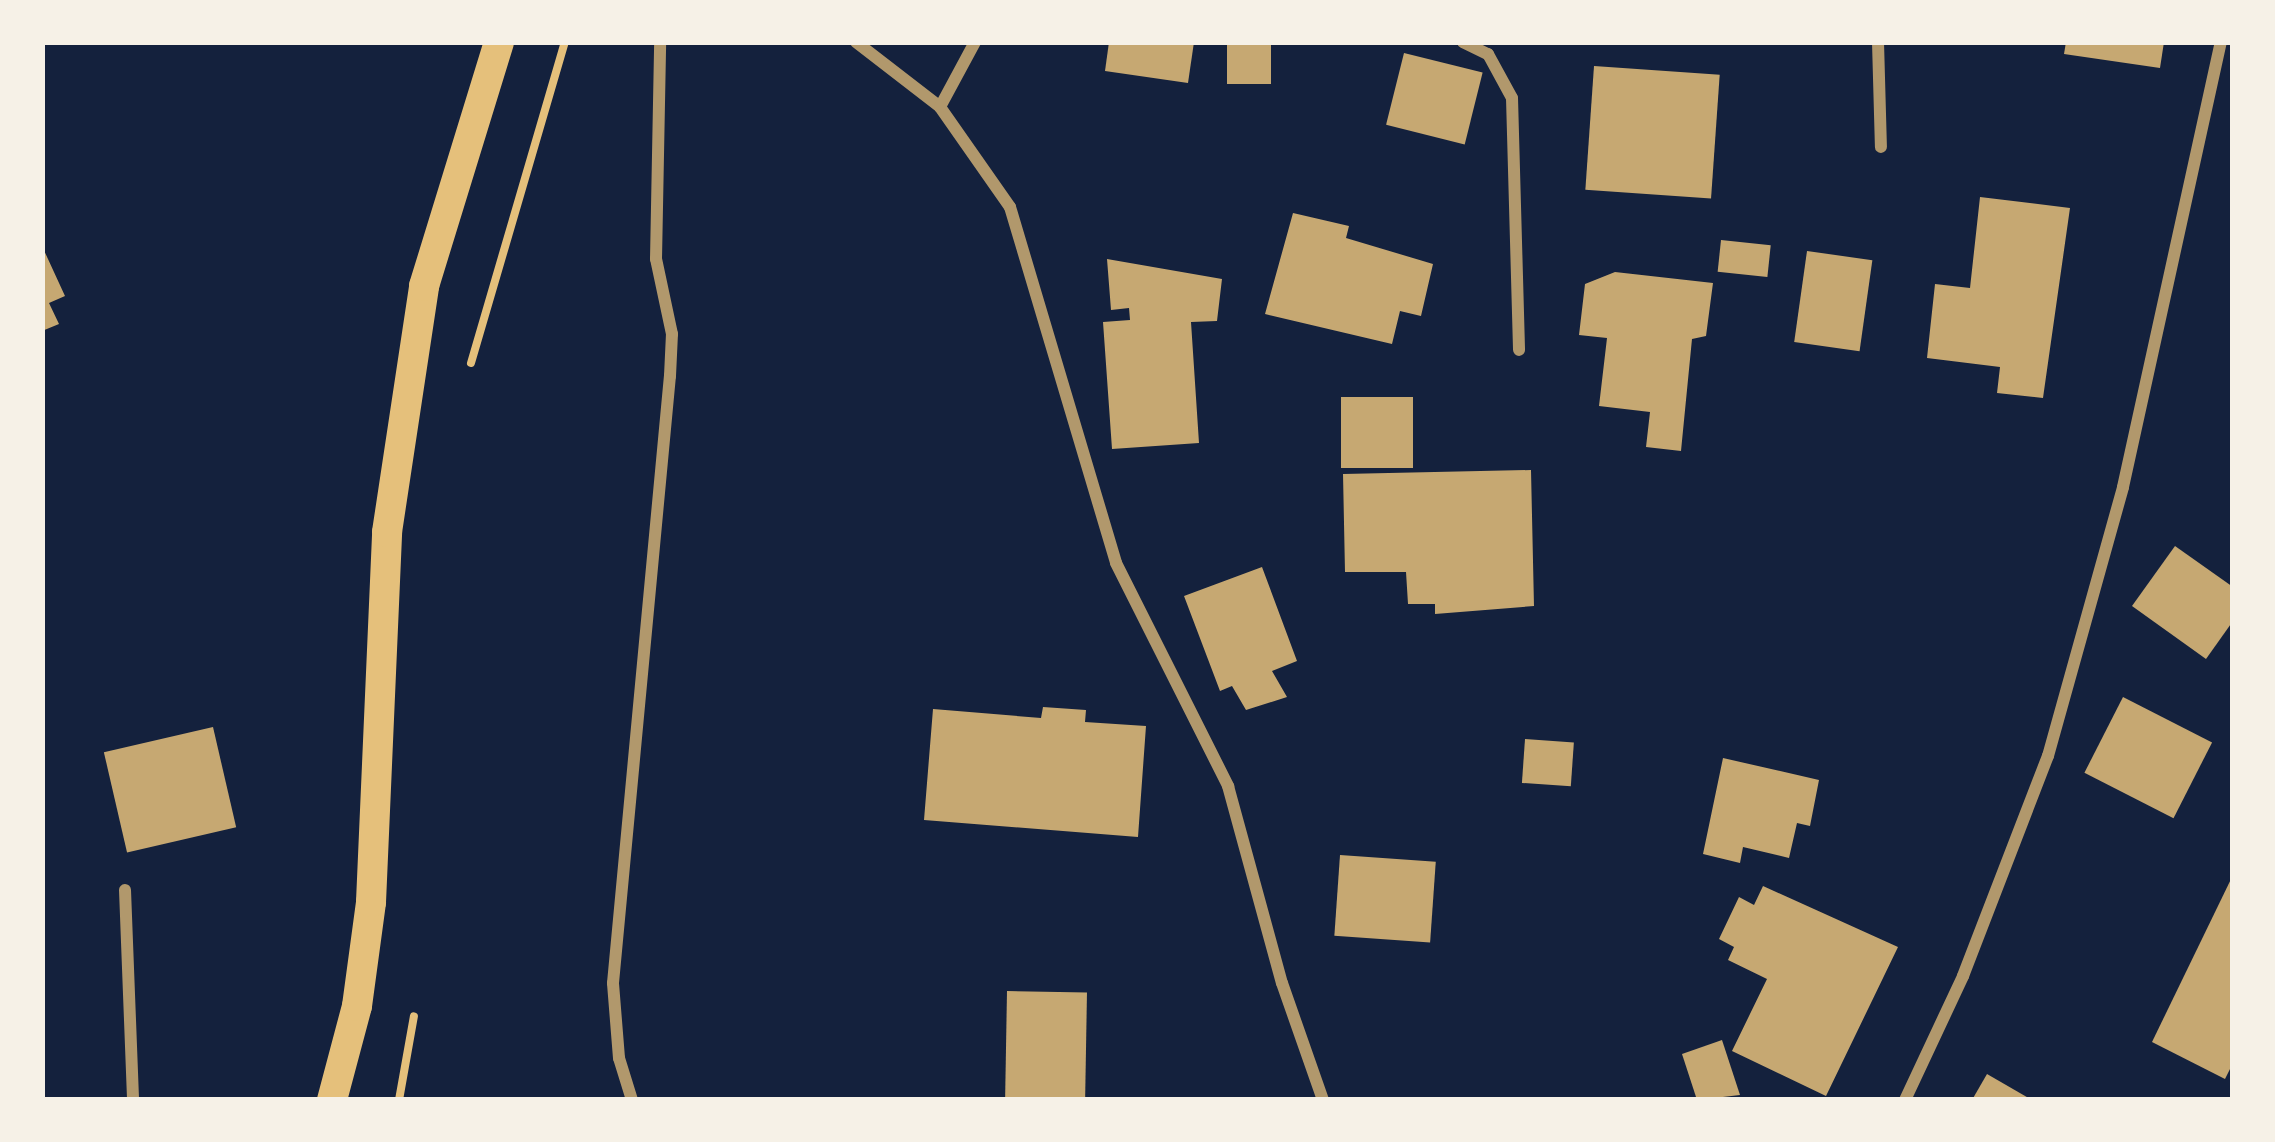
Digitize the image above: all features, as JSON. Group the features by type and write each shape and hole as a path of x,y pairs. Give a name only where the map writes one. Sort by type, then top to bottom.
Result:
{"main road":[{"path":"332,1100 357,1006 371,902 387,532 424,286 499,42"}],"street":[{"path":"632,1100 619,1058 613,982 670,376 672,334 656,259 660,42"},
{"path":"856,42 940,107 1010,207 1116,563 1228,785 1323,1100"},
{"path":"940,107 975,42"},
{"path":"1463,42 1488,54 1512,98 1519,350"},
{"path":"1878,42 1881,147"},
{"path":"1905,1100 1964,976 2048,756 2123,487 2222,42"},
{"path":"125,890 133,1100"}],"path":[{"path":"469,368 565,42"},
{"path":"399,1100 416,1001"}],"building":[{"path":"1109,42 1194,42 1188,83 1105,71"},
{"path":"1227,42 1271,42 1271,84 1227,84"},
{"path":"2066,42 2164,42 2160,68 2064,54"},
{"path":"1404,53 1483,73 1465,144 1386,125"},
{"path":"1594,66 1720,75 1711,198 1585,190"},
{"path":"1980,197 2070,208 2043,398 1997,393 2000,367 1927,358 1935,284 1970,288"},
{"path":"1293,213 1349,226 1346,238 1433,264 1421,316 1400,311 1392,344 1265,314"},
{"path":"1721,240 1771,245 1767,277 1718,272"},
{"path":"42,246 65,296 49,303 59,324 42,331"},
{"path":"1807,251 1872,260 1860,351 1794,342"},
{"path":"1107,259 1222,279 1217,321 1191,322 1199,443 1112,449 1103,322 1130,320 1129,308 1111,310"},
{"path":"1615,272 1713,283 1706,336 1692,339 1681,451 1646,447 1650,412 1599,406 1607,338 1579,335 1585,284"},
{"path":"1341,397 1413,397 1413,468 1341,468"},
{"path":"1531,470 1534,606 1435,614 1435,604 1408,604 1406,572 1345,572 1343,474"},
{"path":"2175,546 2233,587 2233,621 2206,659 2132,606"},
{"path":"1262,567 1297,661 1272,671 1287,697 1246,710 1232,686 1220,691 1184,596"},
{"path":"2123,697 2212,742 2174,818 2084,773"},
{"path":"1043,707 1086,710 1085,722 1146,726 1138,837 924,820 933,709 1041,718"},
{"path":"213,727 236,827 127,853 104,752"},
{"path":"1525,739 1574,742 1571,786 1522,783"},
{"path":"1723,758 1819,780 1810,826 1797,823 1789,858 1743,847 1740,863 1703,854"},
{"path":"1340,855 1436,862 1430,942 1334,936"},
{"path":"2233,875 2233,1063 2225,1079 2152,1042"},
{"path":"1763,886 1898,947 1826,1096 1732,1051 1767,979 1728,960 1734,947 1719,939 1739,897 1754,905"},
{"path":"1007,991 1087,992 1085,1098 1005,1097"},
{"path":"1722,1040 1740,1095 1697,1100 1682,1054"},
{"path":"1987,1074 2032,1100 1972,1100"}]}
